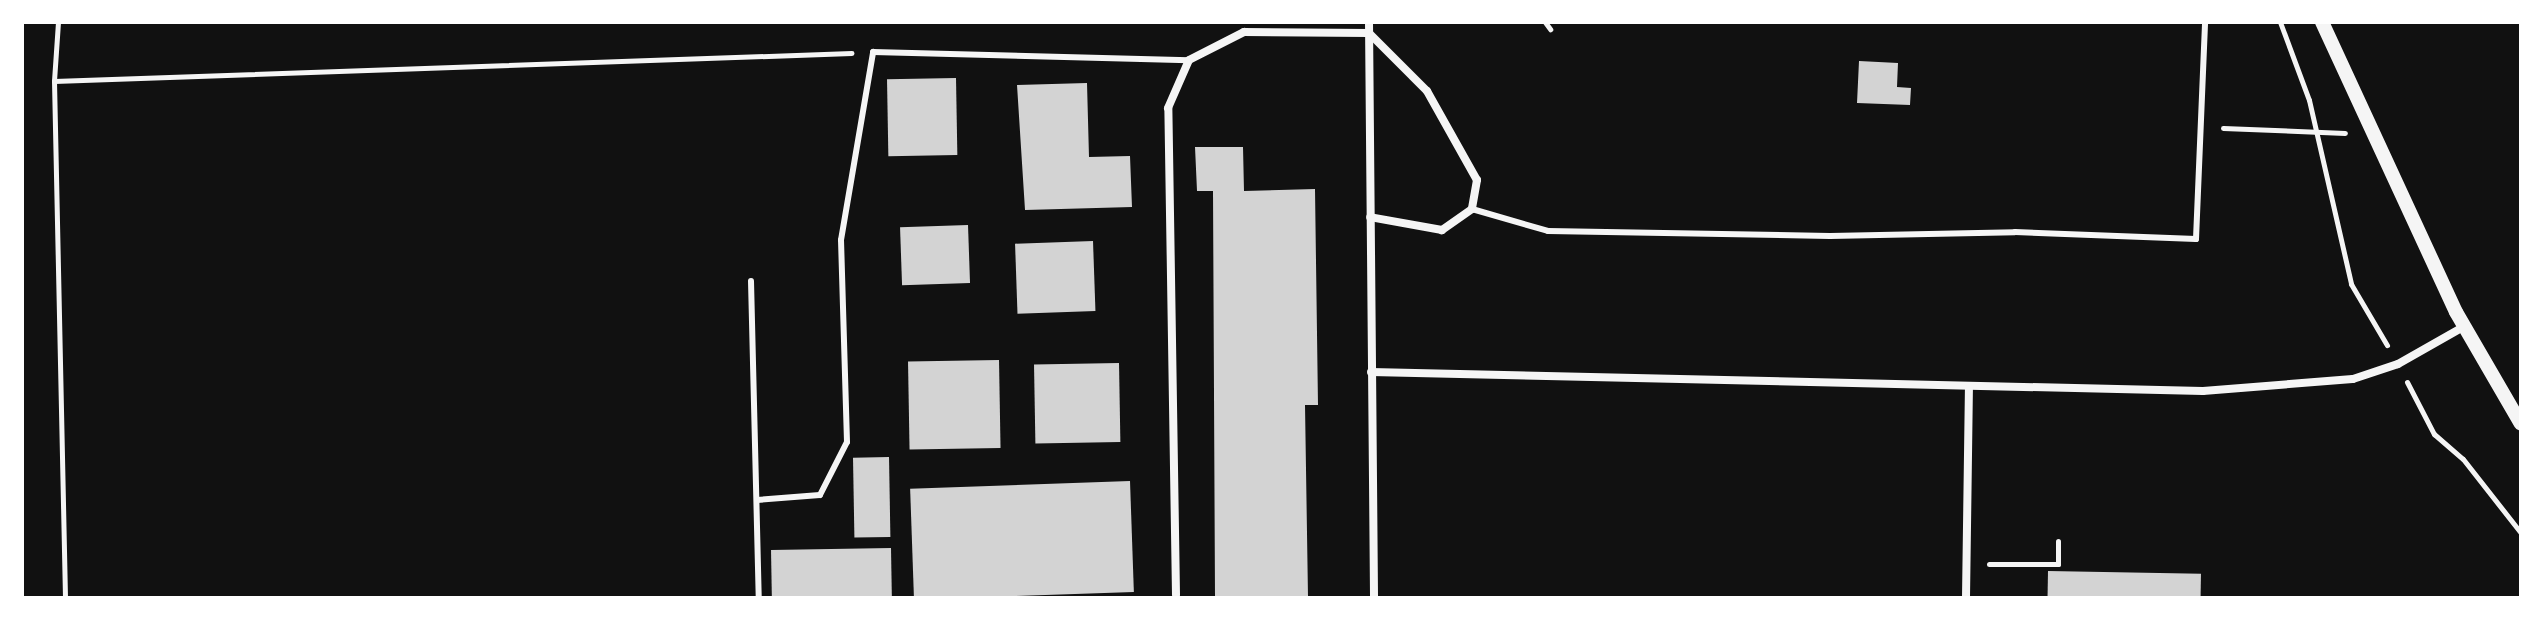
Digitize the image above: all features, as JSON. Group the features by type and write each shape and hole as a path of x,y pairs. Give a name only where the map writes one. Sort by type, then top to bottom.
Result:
{"street":[{"path":"1369,22 1374,598"},
{"path":"2322,22 2465,326 2521,424"},
{"path":"1176,595 1168,108 1189,60 1244,27 1369,33 1427,91 1467,153 1477,180 1472,209 1442,230 1370,217"},
{"path":"1371,372 1969,389 2203,391 2308,386 2398,364 2465,326"},
{"path":"1966,598 1969,389"}],"lane":[{"path":"1472,209 1548,231 1830,236 2015,232 2196,239 2205,22"},
{"path":"757,500 820,495 847,442 841,240 873,52 1189,60"},
{"path":"751,281 759,598"}],"path":[{"path":"58,22 54,81 65,598"},
{"path":"1545,22 1550,29"},
{"path":"2280,22 2315,132 2351,284 2434,434 2463,459 2521,533"},
{"path":"54,81 873,52"},
{"path":"2200,127 2343,134 2368,124"},
{"path":"1967,564 2058,564 2058,541"}],"building":[{"path":"1859,61 1898,63 1897,87 1911,88 1910,105 1857,103"},
{"path":"956,78 957,155 888,156 887,79"},
{"path":"1087,83 1089,157 1130,156 1132,207 1025,210 1017,85"},
{"path":"1195,147 1243,147 1244,191 1315,189 1318,405 1305,405 1308,597 1215,598 1213,191 1197,191"},
{"path":"968,225 970,283 902,285 900,227"},
{"path":"1093,241 1095,311 1017,314 1015,244"},
{"path":"999,360 1001,448 910,450 908,362"},
{"path":"1119,363 1120,442 1035,443 1034,364"},
{"path":"889,457 890,537 854,538 853,458"},
{"path":"1130,481 1134,592 914,598 910,489"},
{"path":"891,548 892,598 772,598 771,550"},
{"path":"2048,571 2201,574 2201,598 2048,598"}]}
